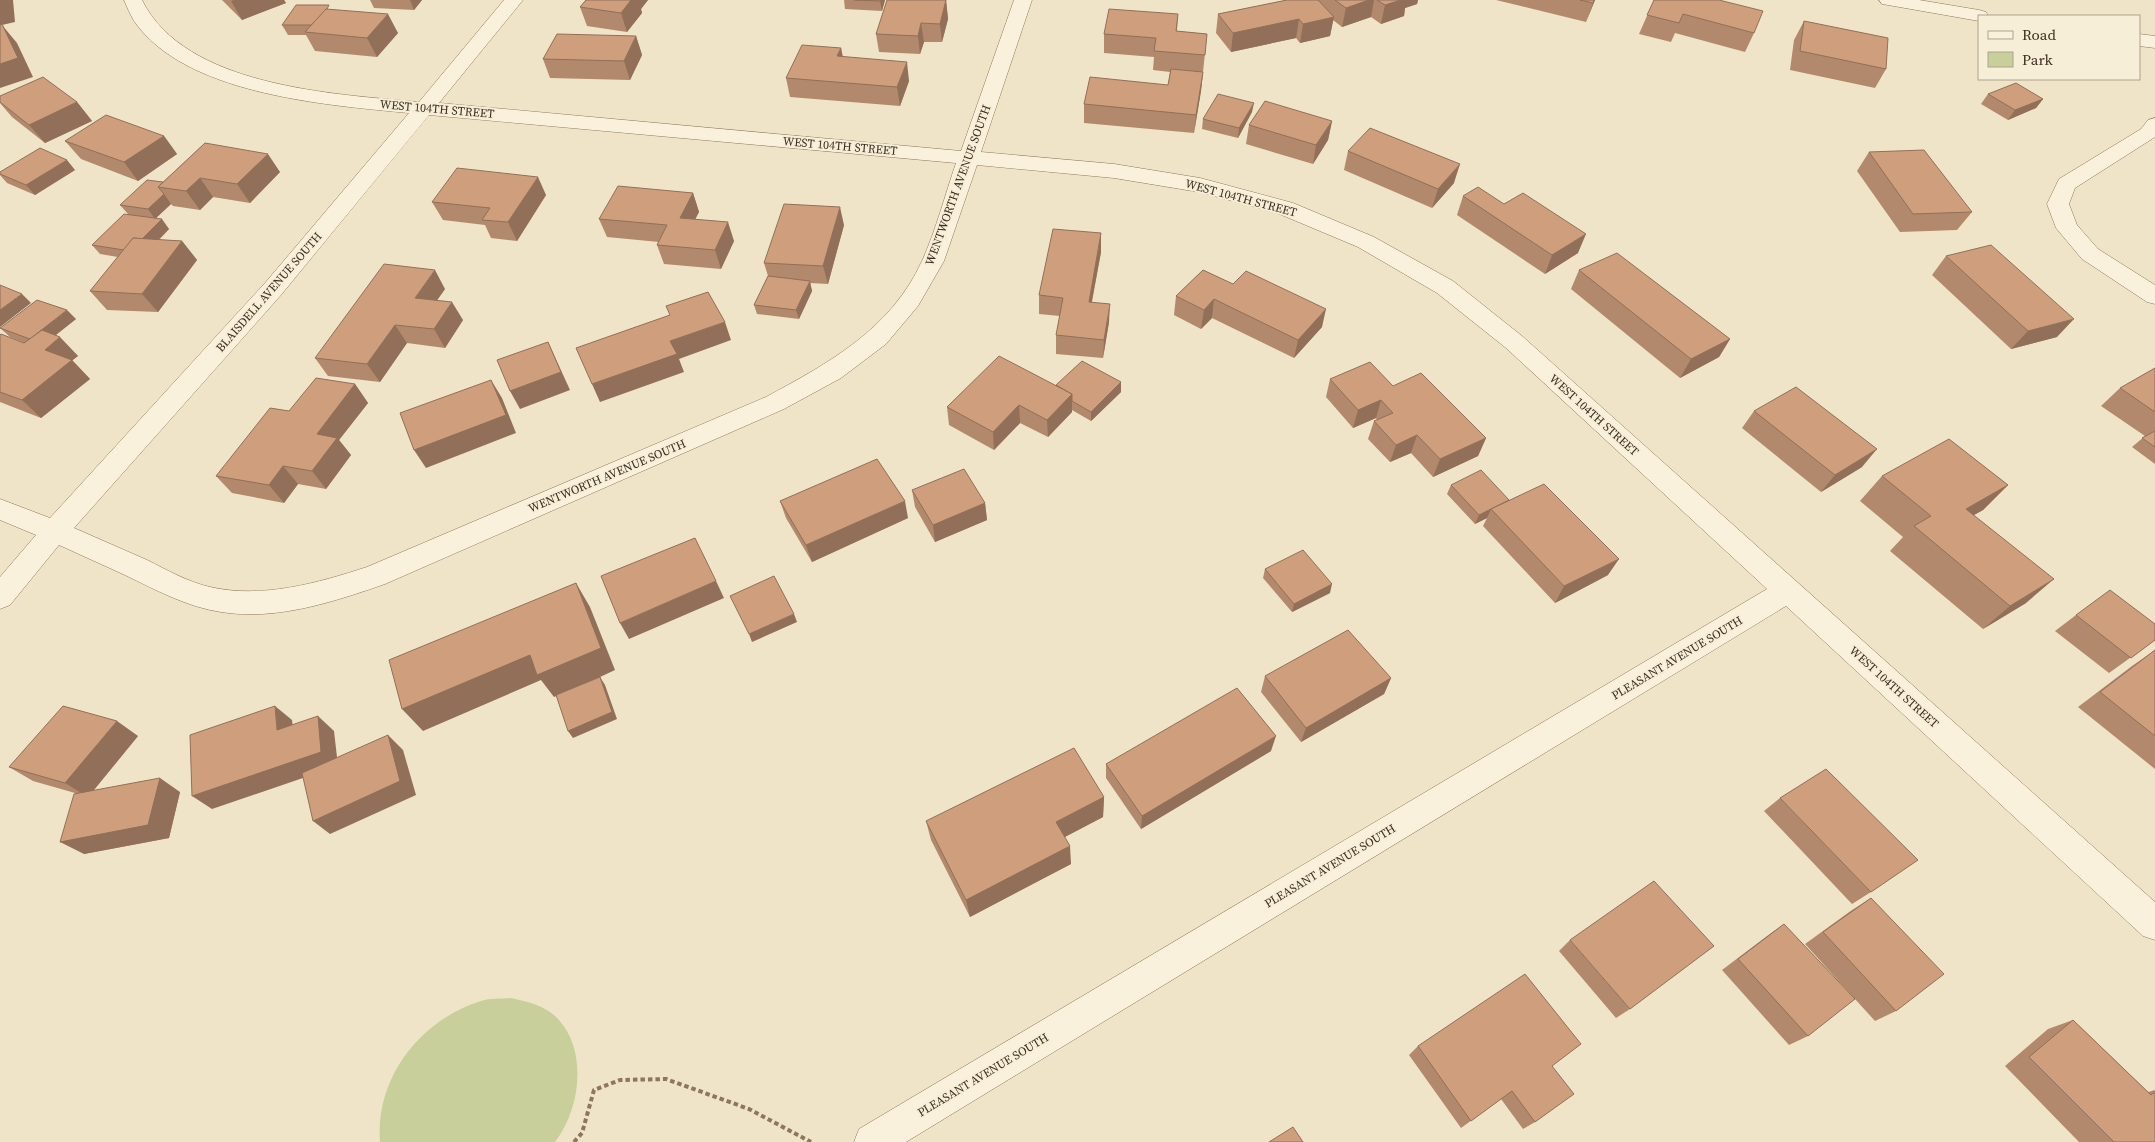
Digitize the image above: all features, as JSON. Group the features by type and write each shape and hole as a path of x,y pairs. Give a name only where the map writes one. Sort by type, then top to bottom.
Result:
{"street":[{"name":"WEST 104TH STREET","path":"133,0 136,10 157,36 190,59 234,78 285,92 347,101 1114,171 1200,185 1285,208 1366,242 1445,287 1514,342 2155,924"},
{"name":"BLAISDELL AVENUE SOUTH","path":"55,531 273,289 514,0"},
{"name":"WENTWORTH AVENUE SOUTH","path":"55,531 180,588 222,601 269,602 324,593 375,576 775,403 832,372 878,338 910,300 933,261 1023,0"},
{"path":"1888,0 1978,16"},
{"path":"2155,124 2148,133 2066,184 2058,204 2067,228 2090,254 2155,296"},
{"path":"0,509 55,531 0,597"},
{"name":"PLEASANT AVENUE SOUTH","path":"872,1142 1788,591"}],"path":[{"path":"574,1142 582,1133 594,1090 620,1080 666,1079 749,1109 811,1142"}],"green space":[{"path":"511,998 537,1005 549,1011 559,1020 568,1033 574,1048 577,1065 575,1098 564,1129 555,1142 380,1142 380,1118 385,1096 394,1074 406,1055 421,1037 439,1022 459,1010 485,1000"}],"building":[{"path":"586,0 631,0 621,13 580,7"},
{"path":"887,0 946,0 940,24 921,23 918,36 876,34"},
{"path":"1287,0 1318,0 1334,17 1303,24 1299,19 1233,33 1218,14"},
{"path":"1335,0 1369,0 1346,8"},
{"path":"1377,0 1401,0 1385,5"},
{"path":"1580,0 1594,0 1593,3"},
{"path":"1654,0 1719,0 1763,11 1754,33 1683,14 1679,23 1647,15"},
{"path":"296,5 329,5 311,25 282,25"},
{"path":"326,9 388,14 367,38 305,32"},
{"path":"1109,9 1178,14 1176,31 1207,34 1205,55 1154,51 1156,38 1104,34"},
{"path":"1804,21 1888,38 1886,69 1800,51"},
{"path":"2,24 18,58 0,64 0,25"},
{"path":"557,34 636,36 624,61 543,59"},
{"path":"802,45 841,48 837,56 907,62 897,87 786,78"},
{"path":"1171,69 1203,72 1196,115 1084,104 1090,77 1168,85"},
{"path":"43,77 77,102 29,125 0,102 0,96"},
{"path":"2016,83 2043,99 2015,110 1988,94"},
{"path":"1218,94 1254,103 1239,128 1203,119"},
{"path":"1265,101 1332,121 1316,145 1249,125"},
{"path":"106,115 164,136 124,162 65,141"},
{"path":"1370,128 1460,164 1438,189 1348,151"},
{"path":"205,143 268,154 237,184 200,178 186,191 158,187"},
{"path":"40,148 67,160 26,185 0,174 0,172"},
{"path":"1924,150 1972,212 1913,214 1869,152"},
{"path":"457,168 538,177 508,222 482,220 490,208 432,202"},
{"path":"147,180 163,182 158,187 164,194 148,209 120,205"},
{"path":"618,186 693,193 680,218 728,222 715,250 657,245 667,225 599,219"},
{"path":"1478,187 1504,204 1523,193 1586,234 1552,255 1463,196"},
{"path":"784,204 840,207 823,266 764,263"},
{"path":"124,214 162,219 142,239 133,238 124,250 92,245"},
{"path":"1053,229 1101,233 1089,302 1110,304 1104,340 1056,335 1063,298 1039,295"},
{"path":"133,238 182,241 142,294 90,291"},
{"path":"1991,245 2074,319 2028,331 1946,256"},
{"path":"1617,253 1730,339 1691,359 1579,270"},
{"path":"384,264 435,270 415,298 452,302 434,329 395,325 367,364 315,358"},
{"path":"1203,270 1233,284 1246,271 1326,309 1298,340 1214,299 1204,310 1176,296"},
{"path":"768,276 810,281 796,310 754,305"},
{"path":"0,285 22,294 0,310"},
{"path":"708,292 725,322 670,341 677,354 592,384 576,348 670,315 666,306"},
{"path":"37,300 67,310 30,339 0,328"},
{"path":"42,330 60,337 45,350 72,360 22,400 0,392 0,335 24,343"},
{"path":"548,342 561,372 510,391 497,360"},
{"path":"999,356 1072,394 1047,420 1019,405 993,432 947,407"},
{"path":"1082,361 1121,382 1091,412 1072,401 1072,394 1056,385"},
{"path":"1370,362 1393,386 1421,373 1486,438 1440,459 1417,435 1396,445 1374,421 1393,413 1381,400 1358,410 1330,379"},
{"path":"2155,368 2155,412 2120,388"},
{"path":"316,378 355,384 317,434 337,438 312,471 283,466 269,485 216,476 270,408 289,411"},
{"path":"491,380 506,415 414,450 400,413"},
{"path":"1796,387 1877,449 1835,475 1754,411"},
{"path":"2155,431 2155,447 2142,438"},
{"path":"1949,439 2008,485 1966,509 2054,579 2010,606 1914,526 1931,516 1882,476"},
{"path":"877,459 905,501 806,545 780,501"},
{"path":"964,469 985,503 933,525 912,490"},
{"path":"1481,470 1509,500 1479,515 1451,485"},
{"path":"1544,484 1619,559 1564,586 1491,509"},
{"path":"695,538 716,581 620,623 601,576"},
{"path":"1303,550 1332,584 1294,604 1265,569"},
{"path":"774,576 794,614 749,634 730,596"},
{"path":"576,583 601,648 537,675 530,655 402,709 389,660"},
{"path":"2110,590 2155,624 2155,640 2131,658 2076,615"},
{"path":"1348,630 1391,678 1306,728 1265,676"},
{"path":"2155,650 2155,736 2100,692"},
{"path":"600,677 612,712 568,731 556,695"},
{"path":"1237,688 1276,736 1142,816 1106,764"},
{"path":"63,706 117,721 65,783 9,767"},
{"path":"275,706 277,730 318,716 321,752 192,796 190,735"},
{"path":"388,735 400,781 313,821 302,773"},
{"path":"1074,748 1104,797 1056,822 1070,846 966,900 926,821"},
{"path":"1826,769 1918,860 1871,892 1780,798"},
{"path":"160,778 148,825 60,842 74,794"},
{"path":"1654,881 1714,946 1630,1009 1570,940"},
{"path":"1871,898 1944,974 1896,1011 1823,932"},
{"path":"1784,924 1855,999 1808,1036 1738,959"},
{"path":"1525,974 1581,1044 1552,1066 1574,1094 1535,1122 1512,1091 1471,1121 1418,1046"},
{"path":"2073,1020 2151,1095 2155,1092 2155,1142 2114,1142 2029,1057"},
{"path":"1293,1127 1303,1142 1269,1142"}]}
